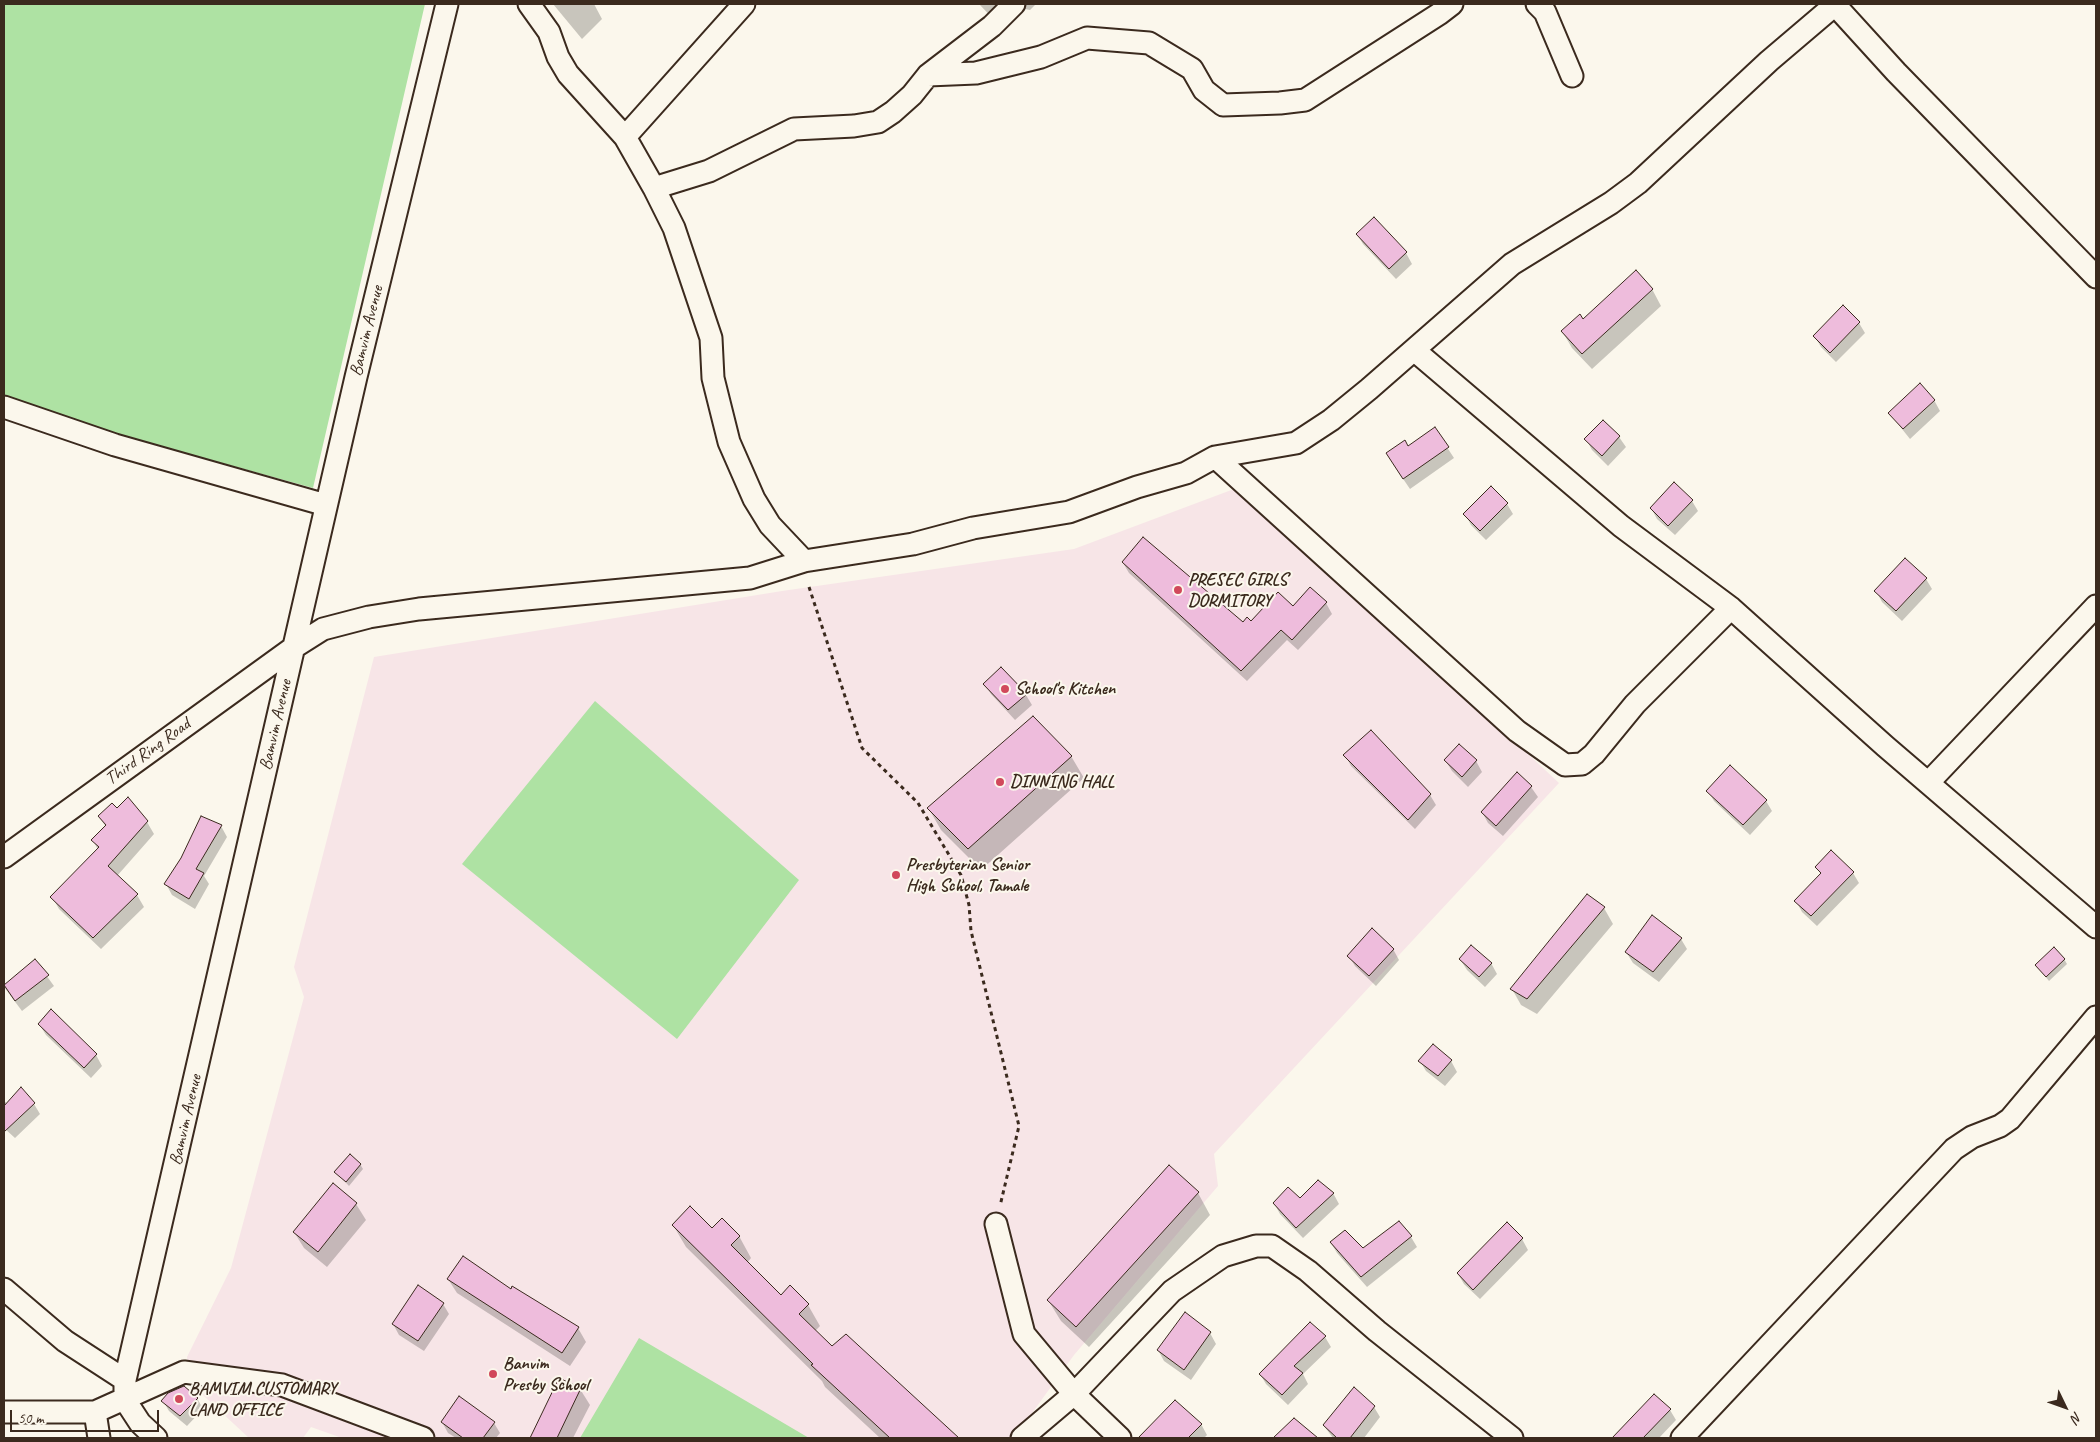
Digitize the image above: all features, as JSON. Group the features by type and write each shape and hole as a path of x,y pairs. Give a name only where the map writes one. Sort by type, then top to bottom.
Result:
{"street":[{"name":"Bamvim Avenue","path":"125,1390 326,505 447,4"},
{"path":"529,4 549,32 558,57 568,74 625,137 674,228 712,338 713,378 729,442 754,499 766,519 804,561"},
{"path":"625,137 744,4"},
{"path":"654,188 734,160 771,139 794,129 854,126 878,122 912,95 928,75 992,26 1014,4"},
{"path":"928,75 976,74 1041,57 1087,38 1149,43 1192,69 1204,90 1223,105 1305,100 1440,14 1452,4"},
{"path":"1537,4 1545,12 1572,76"},
{"path":"1835,4 1896,72 2041,217 2096,277"},
{"name":"Third Ring Road","path":"4,857 293,648 323,629 393,612 750,578 804,561 913,544 973,528 1068,512 1137,487 1186,473 1215,457 1296,443 1330,420 1414,350 1512,264 1611,203 1638,182 1769,61 1835,4"},
{"path":"1414,350 1620,526 1731,608 1928,783 2096,927"},
{"path":"4,407 115,445 326,505"},
{"path":"1215,457 1517,731 1565,765 1582,764 1594,754 1635,704 1731,608"},
{"path":"1928,783 2096,606"},
{"path":"1682,1438 1954,1149 1972,1137 2000,1126 2010,1119 2096,1017"},
{"path":"996,1224 1024,1334 1074,1394 1120,1438"},
{"path":"1022,1438 1074,1394 1172,1291 1223,1256 1256,1246 1272,1246 1308,1271 1376,1331 1512,1438"},
{"path":"4,1289 125,1390 140,1423 156,1438"},
{"path":"4,1412 94,1412 125,1390 184,1372 282,1385 423,1438"},
{"path":"94,1412 99,1438"}],"path":[{"path":"809,587 862,748 918,803 961,874 969,905 973,939 1019,1126 996,1224"}],"shaded area":[{"name":"Presbyterian Senior High School, Tamale","path":"1242,486 1559,783 1214,1154 1218,1186 1074,1355 1014,1438 342,1438 311,1427 303,1438 249,1438 191,1384 187,1357 231,1268 304,997 294,967 374,657 782,591 1074,549"}],"green space":[{"path":"4,4 425,4 313,488 76,423 4,396"},
{"path":"595,701 799,880 677,1039 462,864"},
{"path":"639,1338 809,1438 580,1438"}],"building":[{"path":"1374,217 1407,252 1389,269 1356,234"},
{"path":"1636,270 1653,289 1582,354 1561,331 1580,314 1583,319"},
{"path":"1843,305 1860,322 1830,353 1813,336"},
{"path":"1920,383 1935,400 1903,429 1888,413"},
{"path":"1603,420 1620,436 1602,456 1584,439"},
{"path":"1435,427 1449,447 1403,479 1386,453 1405,440 1408,446"},
{"path":"1674,482 1693,500 1668,526 1650,508"},
{"path":"1491,486 1508,503 1480,531 1463,514"},
{"name":"PRESEC GIRLS DORMITORY","path":"1143,537 1243,622 1247,617 1251,621 1278,592 1293,606 1310,587 1327,602 1292,640 1281,630 1241,671 1122,562"},
{"path":"1905,558 1927,578 1896,611 1874,591"},
{"name":"School's Kitchen","path":"1001,667 1027,694 1008,710 983,684"},
{"name":"DINNING HALL","path":"1033,716 1072,756 968,849 927,808"},
{"path":"1371,730 1431,794 1408,820 1343,755"},
{"path":"1459,744 1477,760 1462,777 1444,760"},
{"path":"1730,765 1767,800 1743,825 1706,791"},
{"path":"1517,772 1532,786 1496,826 1481,812"},
{"path":"128,797 148,821 108,866 138,894 93,938 50,897 99,847 91,840 106,825 98,816 112,803 117,808"},
{"path":"201,816 222,825 196,869 204,873 189,899 164,884 181,858"},
{"path":"1831,850 1854,872 1811,916 1794,901 1821,873 1815,867"},
{"path":"1587,894 1605,907 1527,999 1510,989"},
{"path":"1652,915 1682,938 1653,972 1625,952"},
{"path":"1372,928 1394,949 1369,976 1347,956"},
{"path":"1471,945 1492,963 1479,977 1459,959"},
{"path":"2054,947 2065,959 2046,977 2035,965"},
{"path":"35,959 49,975 15,1001 4,985"},
{"path":"51,1009 97,1054 84,1068 38,1024"},
{"path":"1433,1044 1452,1060 1438,1076 1418,1061"},
{"path":"21,1087 35,1103 4,1132 4,1106"},
{"path":"350,1154 361,1164 346,1182 334,1172"},
{"path":"1169,1165 1199,1192 1076,1327 1047,1300"},
{"path":"1318,1180 1334,1193 1296,1228 1273,1203 1288,1187 1300,1198"},
{"path":"333,1183 357,1203 318,1252 293,1232"},
{"path":"690,1206 712,1228 722,1218 740,1236 731,1245 781,1295 790,1285 809,1304 799,1314 832,1346 846,1334 959,1438 890,1438 811,1365 813,1364 672,1225"},
{"path":"1399,1221 1412,1236 1361,1277 1330,1242 1345,1230 1363,1248"},
{"path":"1507,1222 1523,1238 1473,1290 1457,1273"},
{"path":"463,1256 511,1289 512,1286 579,1327 562,1353 447,1279"},
{"path":"418,1285 444,1303 418,1341 392,1324"},
{"path":"1185,1312 1211,1332 1184,1370 1157,1350"},
{"path":"1310,1322 1326,1336 1294,1366 1303,1373 1282,1395 1259,1374"},
{"path":"559,1378 581,1388 557,1438 530,1438"},
{"name":"BAMVIM CUSTOMARY LAND OFFICE","path":"184,1386 198,1398 180,1416 161,1401 168,1393"},
{"path":"1354,1387 1375,1406 1350,1438 1337,1438 1323,1425"},
{"path":"1654,1394 1671,1409 1643,1438 1612,1438"},
{"path":"459,1396 495,1422 483,1438 463,1438 441,1422"},
{"path":"1175,1400 1202,1424 1188,1438 1138,1438"},
{"path":"1294,1418 1318,1438 1273,1438"}],"place":[{"name":"PRESEC GIRLS DORMITORY","path":"1178,590"},
{"name":"School's Kitchen","path":"1005,689"},
{"name":"DINNING HALL","path":"1000,782"},
{"name":"Presbyterian Senior High School, Tamale","path":"896,875"},
{"name":"Banvim Presby School","path":"493,1374"},
{"name":"BAMVIM CUSTOMARY LAND OFFICE","path":"179,1399"}]}
